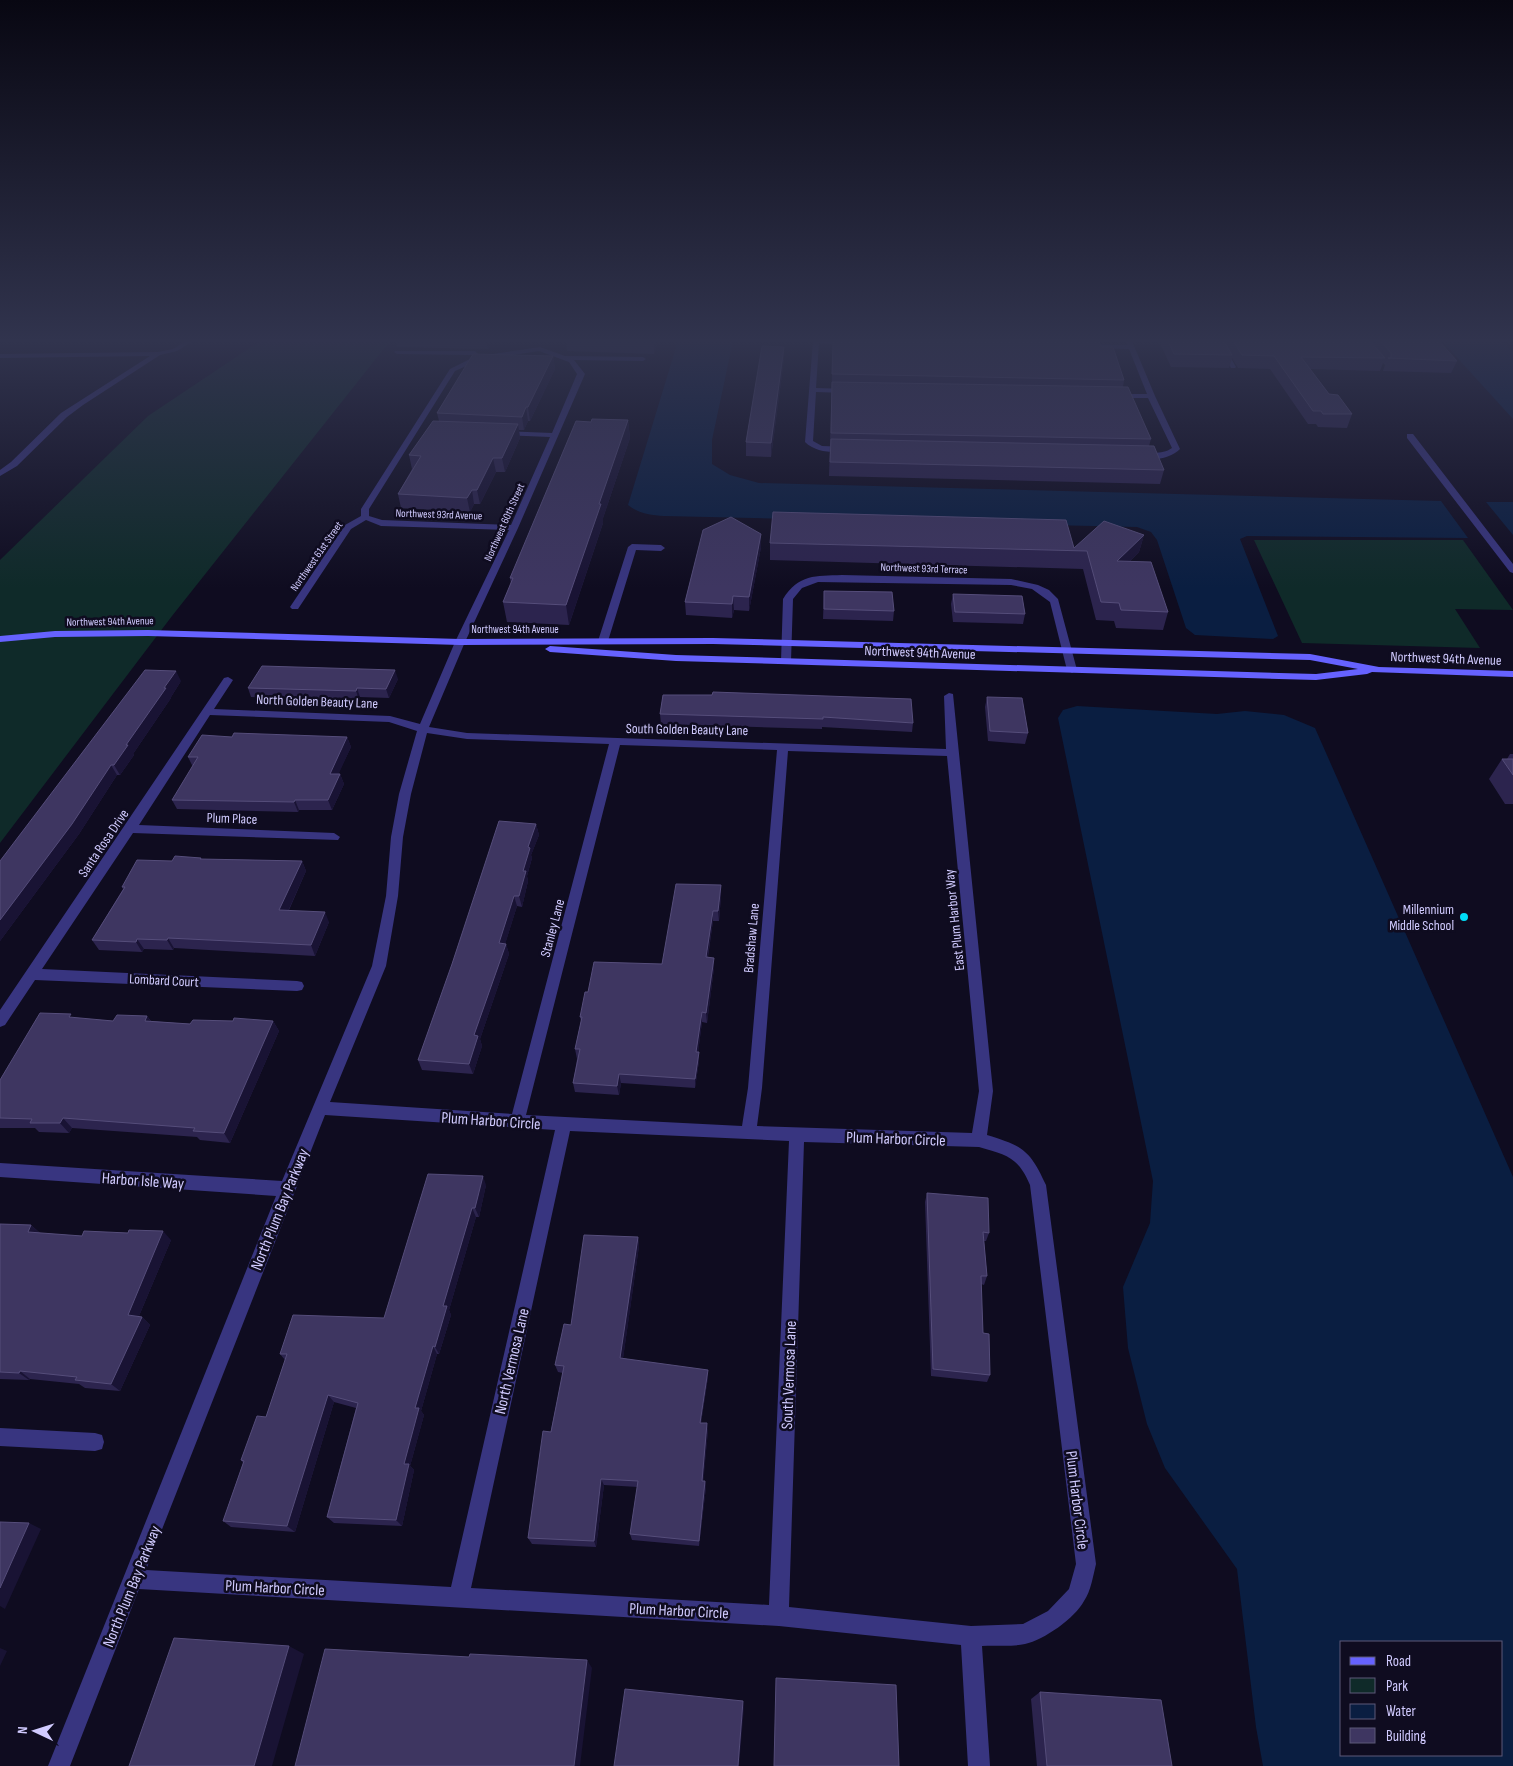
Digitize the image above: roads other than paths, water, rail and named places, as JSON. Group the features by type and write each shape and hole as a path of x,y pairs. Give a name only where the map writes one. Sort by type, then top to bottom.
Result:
{"street":[{"path":"0,474 14,464 55,423"},
{"path":"365,517 365,509 419,423"},
{"name":"Northwest 60th Street","path":"460,642 514,528 560,423"},
{"path":"810,423 809,442 814,446 823,449 852,449"},
{"path":"1134,456 1164,456 1176,449 1164,423"},
{"path":"415,430 425,430"},
{"path":"495,433 555,435"},
{"path":"1410,436 1513,570"},
{"name":"Northwest 93rd Avenue","path":"365,517 380,523 514,528"},
{"name":"Northwest 61st Street","path":"295,607 348,527 365,517"},
{"path":"603,641 632,547 661,548"},
{"name":"Northwest 93rd Terrace","path":"786,661 788,599 792,590 801,582 842,578 1011,582 1037,587 1049,594 1055,601 1072,670"},
{"name":"Northwest 94th Avenue","path":"0,639 56,634 148,633 460,642 786,643 1310,657 1379,670"},
{"name":"Northwest 94th Avenue","path":"460,642 676,658 1316,678 1379,670 1513,674"},
{"name":"North Plum Bay Parkway","path":"59,1766 287,1190 379,966 392,896 397,837 405,794 423,729 460,642"},
{"name":"Santa Rosa Drive","path":"0,1021 228,680"},
{"name":"East Plum Harbor Way","path":"949,696 952,753 986,1091 979,1140"},
{"name":"North Golden Beauty Lane","path":"208,712 390,719 423,729"},
{"name":"South Golden Beauty Lane","path":"423,729 467,736 952,753"},
{"name":"Stanley Lane","path":"517,1122 615,742"},
{"name":"Bradshaw Lane","path":"748,1133 755,1088 783,746"},
{"name":"Plum Place","path":"130,829 334,837"},
{"name":"Lombard Court","path":"31,974 297,986"},
{"name":"Plum Harbor Circle","path":"133,1579 779,1616 971,1636 1025,1634 1055,1618 1077,1595 1086,1564 1038,1185 1029,1165 1011,1149 979,1140 797,1135 517,1122 320,1108"},
{"name":"North Vermosa Lane","path":"459,1597 564,1124"},
{"name":"South Vermosa Lane","path":"779,1616 797,1135"},
{"name":"Harbor Isle Way","path":"0,1170 287,1190"},
{"path":"0,1437 95,1442"},
{"path":"971,1636 979,1766"}],"water":[{"path":"653,423 716,423 712,440 712,464 730,475 759,483 1441,501 1468,538 1247,536 1240,539 1278,636 1273,639 1195,635 1186,628 1157,540 1151,532 1137,527 664,516 645,514 628,505"},
{"path":"1486,502 1513,502 1513,535"},
{"path":"1077,706 1217,714 1245,711 1284,715 1315,728 1513,1177 1513,1766 1263,1766 1256,1727 1237,1569 1165,1468 1147,1424 1128,1348 1123,1287 1150,1223 1153,1181 1058,718 1063,710"}],"place":[{"name":"Millennium Middle School","path":"1464,917"}]}
